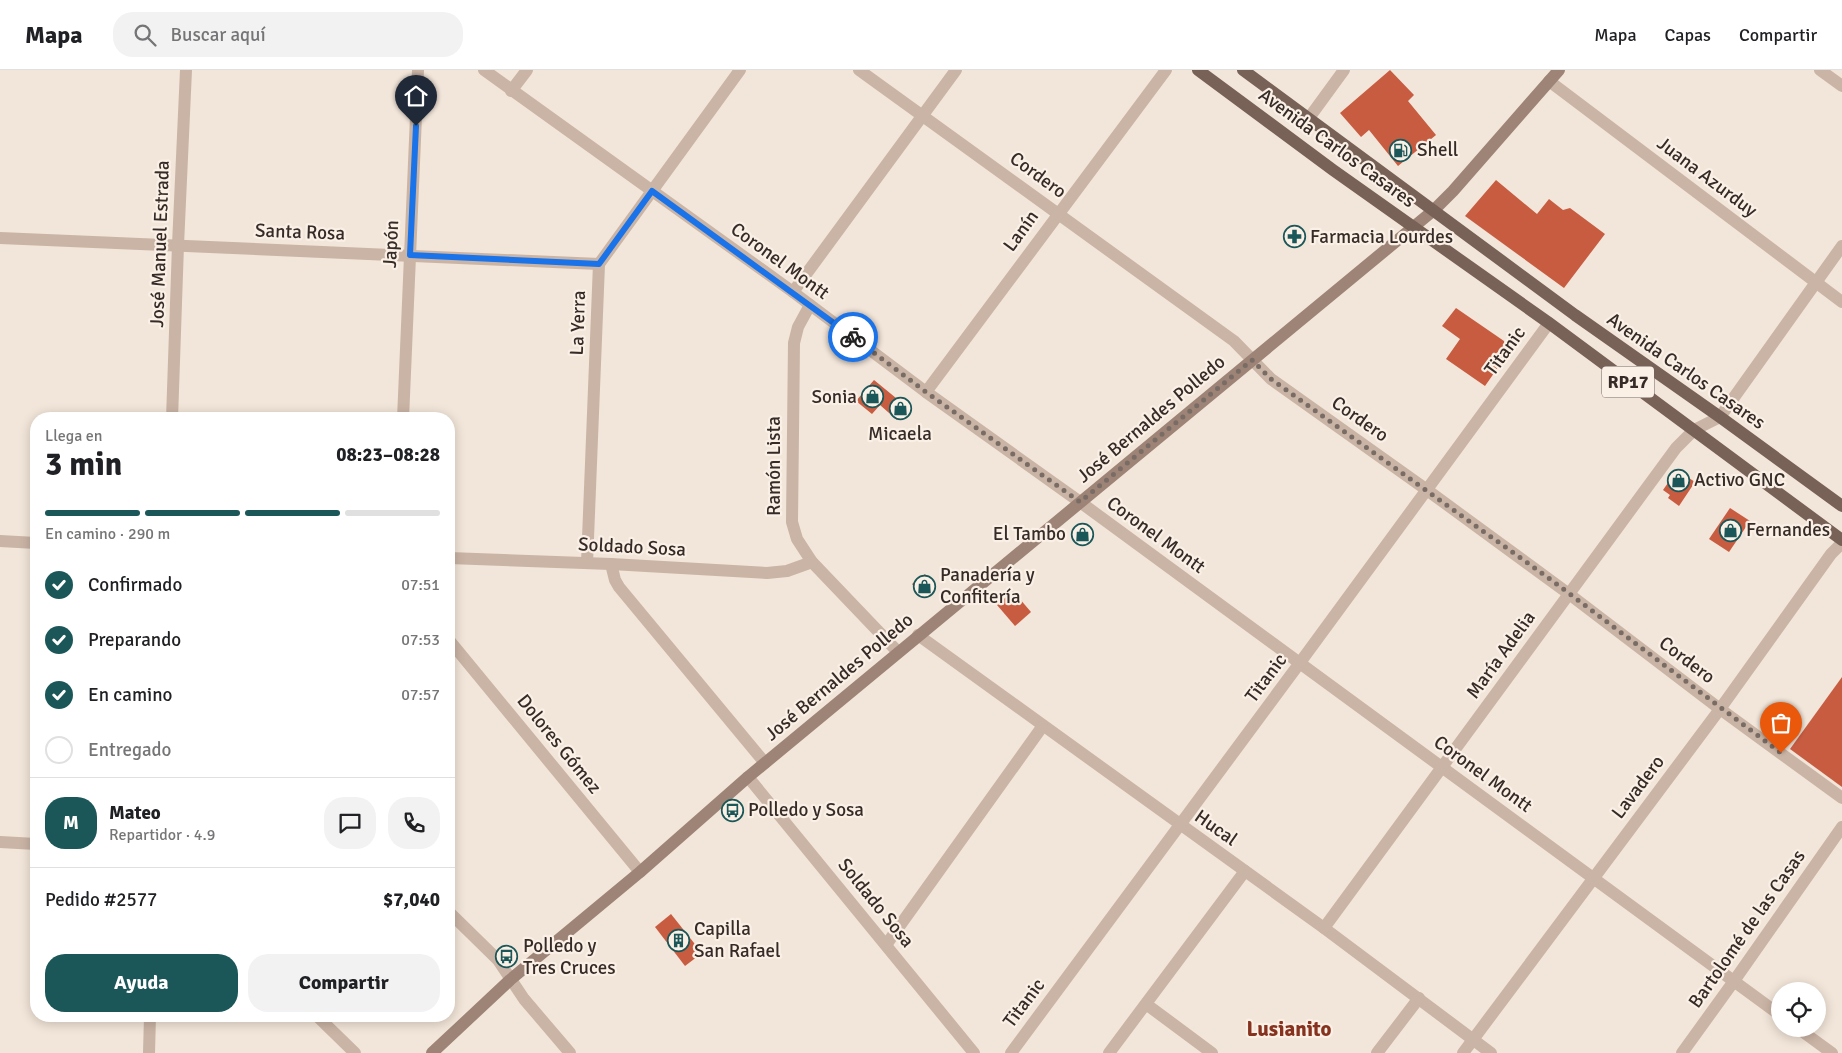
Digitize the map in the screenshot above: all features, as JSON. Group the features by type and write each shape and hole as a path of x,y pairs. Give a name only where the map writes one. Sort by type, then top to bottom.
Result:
{"main road":[{"name":"Avenida Carlos Casares","path":"1198,70 1413,227 1549,323 1842,540"},
{"name":"Avenida Carlos Casares","path":"1243,70 1575,315 1842,506"},
{"name":"José Bernaldes Polledo","path":"432,1053 510,980 640,872 748,777 1434,210 1453,191 1559,70"}],"street":[{"name":"José Manuel Estrada","path":"172,412 186,70"},
{"name":"Japón","path":"403,412 418,70"},
{"name":"Coronel Montt","path":"484,70 793,292 926,392 1080,502 1771,1008"},
{"path":"511,91 527,70"},
{"path":"599,264 740,70"},
{"name":"Cordero","path":"859,70 1234,341 1271,379 1569,594 1720,709 1842,798"},
{"path":"793,292 956,70"},
{"name":"Lanín","path":"926,392 1058,212 1166,70"},
{"path":"1309,118 1344,70"},
{"path":"1820,70 1842,86"},
{"name":"Juana Azurduy","path":"1549,81 1842,302"},
{"name":"Santa Rosa","path":"0,238 599,264"},
{"path":"1720,417 1842,246"},
{"name":"La Yerra","path":"587,563 599,264"},
{"name":"Ramón Lista","path":"810,305 798,327 794,343 792,522 797,539 812,562 898,652"},
{"name":"Titanic","path":"1011,1053 1549,323"},
{"name":"María Adelia","path":"1324,928 1676,448 1694,430 1720,417"},
{"path":"0,541 30,543"},
{"name":"Lavadero","path":"1463,1053 1720,709 1831,554 1842,544"},
{"name":"Soldado Sosa","path":"455,558 611,564 768,573 787,571 812,562"},
{"path":"611,564 619,587 765,763"},
{"name":"Hucal","path":"918,635 1042,727 1324,928 1491,1053"},
{"name":"Dolores Gómez","path":"455,647 640,872"},
{"path":"886,945 1042,727"},
{"name":"Soldado Sosa","path":"748,777 974,1053"},
{"name":"Bartolomé de las Casas","path":"1682,1053 1842,827"},
{"path":"0,842 30,844"},
{"path":"1109,1053 1245,871"},
{"path":"455,918 494,956 510,980 570,1053"},
{"path":"1377,1053 1419,998"},
{"path":"1146,1004 1212,1053"},
{"path":"149,1053 150,1022"},
{"path":"323,1022 355,1053"},
{"path":"1810,1037 1832,1053"}],"building":[{"path":"1390,70 1414,95 1408,101 1436,135 1398,166 1369,130 1361,137 1340,113"},
{"path":"1496,180 1537,214 1549,199 1563,210 1570,208 1605,234 1564,288 1465,216"},
{"path":"1456,308 1504,341 1506,356 1485,386 1446,359 1460,339 1442,326"},
{"name":"Sonia","path":"874,380 907,407 897,420 880,405 872,414 856,401"},
{"path":"1677,470 1695,482 1679,506 1668,498 1670,495 1663,490"},
{"name":"Fernandes","path":"1730,508 1750,521 1729,552 1709,539"},
{"name":"Panadería y Confitería","path":"925,574 935,587 922,597 912,584"},
{"path":"1013,591 1031,612 1015,626 997,605"},
{"path":"1842,677 1842,787 1790,749"},
{"name":"Capilla San Rafael","path":"671,914 702,953 685,966 655,927"}],"way so far":[{"path":"853,337 926,392 1080,502 1252,360 1271,379 1554,582 1720,709 1781,753"}],"place":[{"name":"Shell","path":"1401,150"},
{"name":"Farmacia Lourdes","path":"1294,237"},
{"name":"Sonia","path":"873,397"},
{"name":"Micaela","path":"900,408"},
{"name":"Activo GNC","path":"1678,480"},
{"name":"Fernandes","path":"1730,530"},
{"name":"El Tambo","path":"1082,534"},
{"name":"Panadería y Confitería","path":"924,586"},
{"name":"Polledo y Sosa","path":"732,810"},
{"name":"Capilla San Rafael","path":"678,940"},
{"name":"Polledo y Tres Cruces","path":"507,957"}],"district":[{"name":"Lusianito","path":"1289,1029"}],"route":[{"path":"416,126 410,255 599,264 652,191 853,337"}]}
